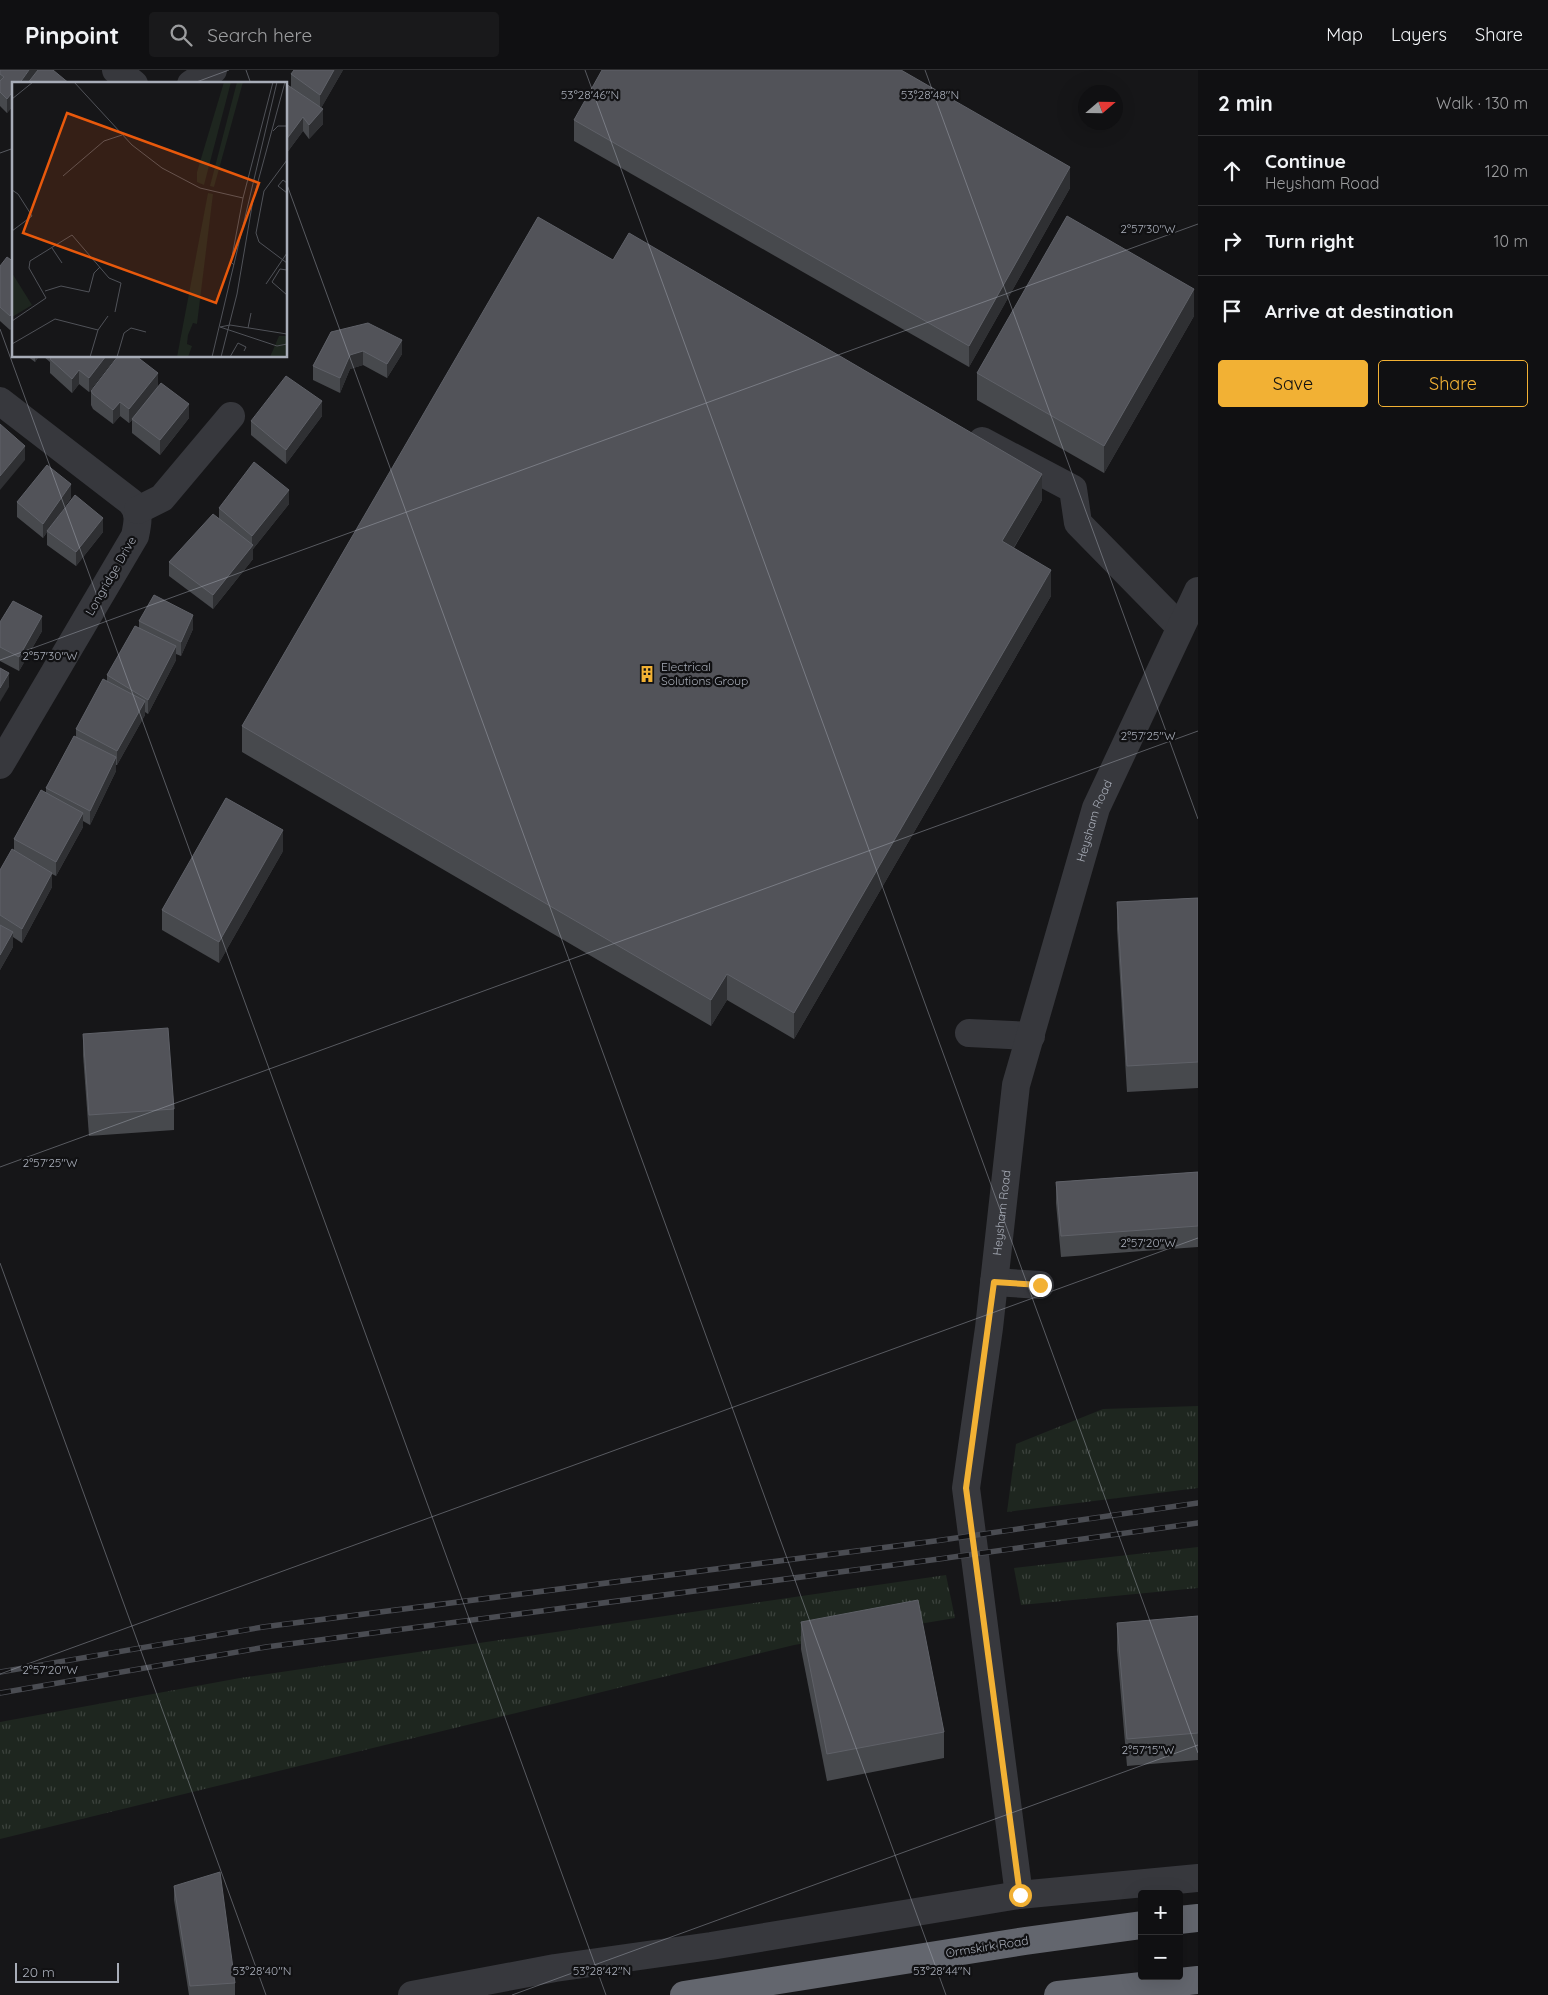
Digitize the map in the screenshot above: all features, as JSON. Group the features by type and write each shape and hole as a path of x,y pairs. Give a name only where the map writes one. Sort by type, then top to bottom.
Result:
{"highway":[{"path":"1183,1920 1198,1918"},
{"name":"Ormskirk Road","path":"684,1995 1025,1941 1138,1926"},
{"path":"1058,1995 1198,1980"}],"street":[{"path":"116,70 131,82"},
{"path":"194,82 213,70"},
{"path":"0,401 131,502 138,510 162,498 232,416"},
{"path":"962,429 1073,488 1078,523 1180,627"},
{"name":"Longridge Drive","path":"0,765 135,536 138,510"},
{"name":"Heysham Road","path":"1020,1895 966,1488 994,1282 1016,1085 1096,808 1198,590"},
{"path":"969,1033 1030,1036"},
{"path":"994,1282 1040,1285"},
{"path":"412,1995 555,1968 711,1946 1020,1895 1198,1878"}],"green space":[{"path":"1198,1406 1198,1488 1007,1512 1016,1444 1103,1409"},
{"path":"1198,1547 1198,1588 1021,1605 1014,1568"},
{"path":"946,1575 955,1618 794,1645 0,1839 0,1722 240,1678"}],"building":[{"path":"0,70 29,70 20,82 12,82 12,93 7,99 0,92 0,81 4,77 0,74"},
{"path":"38,70 53,70 68,82 29,82"},
{"path":"294,70 334,70 320,95 291,74"},
{"path":"602,70 901,70 1070,167 969,346 574,120"},
{"path":"288,85 323,109 309,125 303,117 288,137"},
{"path":"1067,216 1194,289 1104,446 977,373"},
{"name":"Electrical Solutions Group","path":"538,217 613,260 629,233 1042,474 1002,541 1051,570 794,1013 727,974 711,1000 242,726"},
{"path":"7,257 12,261 12,313 10,316 0,307 0,266"},
{"path":"368,323 402,340 387,364 363,351 350,355 340,378 313,366 331,332"},
{"path":"104,358 89,378 79,370 72,379 50,359"},
{"path":"116,358 139,358 158,373 129,409 120,402 113,410 91,391"},
{"path":"286,376 322,401 286,450 251,421"},
{"path":"161,383 189,404 160,440 132,419"},
{"path":"0,424 25,446 0,476"},
{"path":"254,462 289,490 252,536 219,508"},
{"path":"47,465 71,484 43,524 17,502"},
{"path":"75,495 103,518 76,552 47,531"},
{"path":"213,514 253,545 213,595 169,562"},
{"path":"154,595 193,615 181,642 139,621"},
{"path":"13,601 42,616 19,657 0,647 0,622"},
{"path":"135,626 176,646 148,700 107,675"},
{"path":"0,668 9,673 0,688"},
{"path":"103,679 145,701 117,751 76,729"},
{"path":"74,736 116,757 90,811 46,788"},
{"path":"41,790 83,813 56,862 14,839"},
{"path":"226,798 283,830 219,942 162,910"},
{"path":"12,849 52,873 22,929 0,915 0,870"},
{"path":"1198,898 1198,1062 1127,1066 1117,902"},
{"path":"0,925 13,932 0,955"},
{"path":"168,1028 174,1109 89,1115 83,1034"},
{"path":"1198,1172 1198,1226 1061,1236 1056,1182"},
{"path":"918,1600 944,1732 827,1754 801,1622"},
{"path":"1198,1616 1198,1733 1127,1739 1117,1623"},
{"path":"220,1872 235,1983 190,1986 174,1886"}],"railway":[{"path":"0,1672 263,1627 935,1541 1198,1503"},
{"path":"0,1693 266,1647 939,1559 1198,1523"}],"place":[{"name":"Electrical Solutions Group","path":"647,674"}],"route":[{"path":"1020,1895 966,1488 994,1282 1040,1285"}]}
